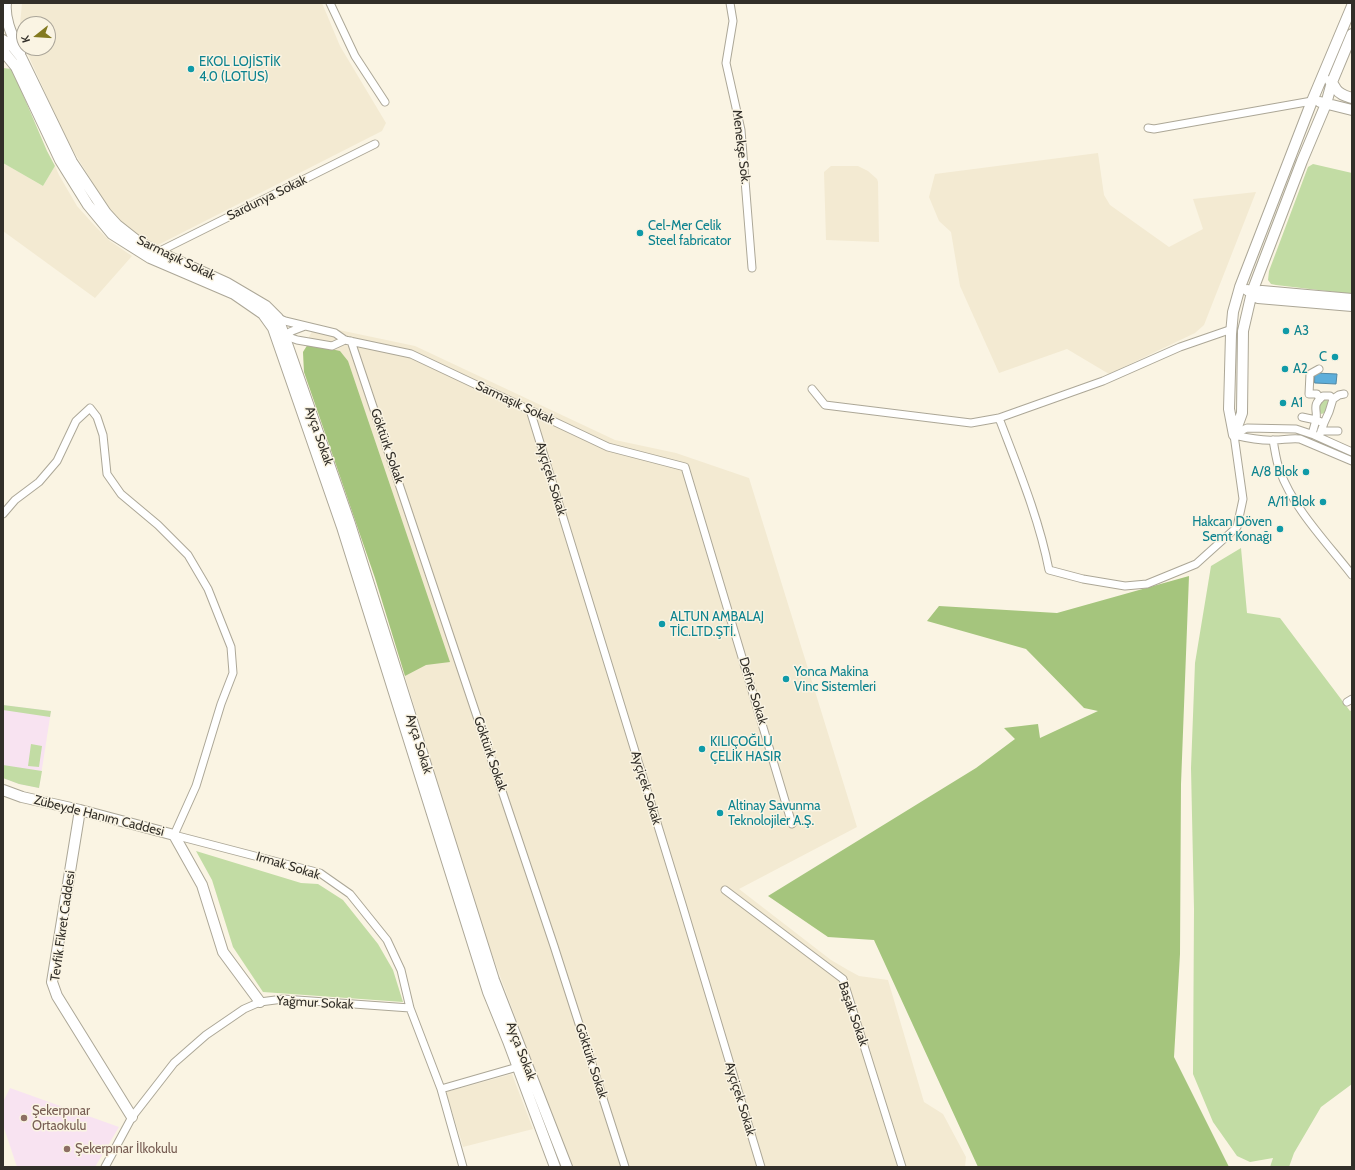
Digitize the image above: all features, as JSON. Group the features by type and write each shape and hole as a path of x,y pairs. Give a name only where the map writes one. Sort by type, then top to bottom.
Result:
{"street":[{"path":"330,3 355,56 385,102"},
{"name":"Menekşe Sok.","path":"730,3 732,21 726,62 741,130 752,268"},
{"path":"4,4 9,25 16,43"},
{"path":"999,418 1025,485 1049,570 1083,579 1125,586 1147,584 1196,564 1237,527 1243,499 1234,434 1229,410 1233,312 1240,287 1312,101 1352,6"},
{"path":"1234,434 1242,412 1243,331 1252,292 1326,104 1332,82 1352,34"},
{"name":"Sarmaşık Sokak","path":"3,40 16,50"},
{"name":"Sarmaşık Sokak","path":"3,51 16,67 60,160 79,182"},
{"name":"Sarmaşık Sokak","path":"21,56 72,162 88,205 112,234 158,252 227,283 266,306 278,318 285,322 335,333 348,340 411,354 608,447 685,466"},
{"path":"3,59 16,67"},
{"path":"1322,77 1332,82 1342,96 1352,98"},
{"path":"1148,128 1161,128 1312,101 1352,110"},
{"name":"Sardunya Sokak","path":"158,252 375,144"},
{"path":"1295,145 1307,149"},
{"name":"Sarmaşık Sokak","path":"137,245 150,258 234,294 263,314 266,319"},
{"path":"1240,287 1252,292 1258,298 1352,306"},
{"path":"1252,292 1262,291 1352,299"},
{"name":"Ayça Sokak","path":"278,318 284,336 286,353"},
{"name":"Ayça Sokak","path":"266,319 273,328 286,353 350,524 466,925 488,992 567,1167"},
{"path":"284,336 306,326"},
{"name":"Sarmaşık Sokak","path":"273,328 284,336 302,341 332,346 348,340"},
{"path":"812,389 825,405 971,423 999,418 1103,381 1180,347 1232,329"},
{"name":"Göktürk Sokak","path":"348,340 554,946 625,1167"},
{"path":"286,353 294,343 302,341"},
{"path":"1319,369 1310,374 1310,394 1317,394 1320,399"},
{"path":"1320,434 1330,412 1333,399 1344,394"},
{"path":"1312,434 1316,420 1315,408 1320,399 1327,395 1333,399"},
{"path":"3,514 15,500 38,482 57,462 76,421 90,408 97,417 103,435 107,474 121,494 158,525 188,556 208,589 231,647 233,673 221,704 196,786 174,834"},
{"name":"Ayçiçek Sokak","path":"530,410 761,1167"},
{"path":"1302,417 1324,423"},
{"path":"1234,434 1247,428 1296,428 1312,434 1338,431"},
{"path":"1234,434 1247,438 1273,440 1294,438 1300,439 1352,460"},
{"path":"1320,434 1352,452"},
{"path":"1273,440 1280,470 1300,509 1352,575"},
{"name":"Defne Sokak","path":"685,466 792,824"},
{"name":"Ayça Sokak","path":"407,723 522,1066"},
{"name":"Zübeyde Hanım Caddesi","path":"3,790 22,797 174,834 202,885 224,952 260,1002"},
{"name":"Tevfik Fikret Caddesi","path":"80,810 52,982 57,996 132,1117"},
{"name":"Irmak Sokak","path":"174,834 320,873 350,894 387,940 402,970 410,1008 441,1089 463,1167"},
{"name":"Başak Sokak","path":"725,890 843,979 902,1167"},
{"name":"Yağmur Sokak","path":"105,1167 132,1117 174,1062 206,1035 244,1009 260,1002 283,999 410,1008"},
{"path":"441,1089 522,1066 555,1167"}],"shaded area":[{"name":"EKOL LOJİSTİK 4.0 (LOTUS)","path":"22,3 322,3 340,46 386,123 382,131 152,248 118,220 99,193 66,139 29,56 56,56 56,16 21,16"},
{"path":"1098,153 1104,195 1110,205 1169,247 1203,229 1193,199 1256,192 1204,325 1195,333 1109,374 1067,349 999,373 960,286 951,232 939,221 929,197 935,174"},
{"path":"3,163 43,186 55,166 77,206 110,241 132,256 95,298 3,231"},
{"path":"831,166 858,166 868,171 877,179 879,242 826,240 824,172"},
{"path":"315,325 415,346 615,440 676,453 749,478 857,827 739,889 831,960 859,976 888,980 924,1102 943,1114 966,1157 965,1167 571,1167 481,925 375,578 304,372 303,352 308,344 309,337"},
{"path":"3,705 51,711 39,788 19,784 3,778"},
{"path":"512,1074 533,1129 463,1147 446,1092"},
{"path":"10,1088 119,1127 95,1167 17,1167 3,1125 3,1102"}],"green space":[{"path":"3,68 12,69 47,151 55,166 43,186 3,163"},
{"path":"1313,164 1352,173 1352,294 1276,285 1271,284 1268,280 1269,271 1308,167"},
{"path":"308,344 340,351 348,361 450,662 426,665 405,676 375,578 304,372 303,352"},
{"path":"1325,399 1329,401 1325,413 1321,414 1318,407"},
{"path":"1241,548 1247,613 1280,618 1350,711 1352,710 1352,1084 1321,1107 1294,1153 1289,1167 1270,1167 1273,1158 1250,1162 1237,1156 1213,1122 1193,1074 1194,909 1191,768 1195,663 1211,566"},
{"path":"1189,576 1181,784 1180,954 1174,1057 1229,1167 978,1167 874,940 828,937 768,896 976,768 1015,739 1004,728 1038,724 1040,738 1098,711 1084,708 1026,649 927,621 939,606 1057,613"},
{"path":"3,705 51,711 50,717 3,710"},
{"path":"31,744 42,746 39,767 28,766"},
{"path":"3,765 42,771 39,788 19,784 3,778"},
{"path":"196,851 301,883 318,884 343,900 378,944 393,970 403,1002 263,992 233,947 212,880"}],"water":[{"path":"1315,373 1337,374 1336,384 1315,383"}],"place":[{"name":"EKOL LOJİSTİK 4.0 (LOTUS)","path":"191,69"},
{"name":"Cel-Mer Celik Steel fabricator","path":"640,233"},
{"name":"A3","path":"1286,331"},
{"name":"C","path":"1335,357"},
{"name":"A2","path":"1285,369"},
{"name":"A1","path":"1283,403"},
{"name":"A/8 Blok","path":"1306,472"},
{"name":"A/11 Blok","path":"1323,502"},
{"name":"Hakcan Döven Semt Konağı","path":"1280,529"},
{"name":"ALTUN AMBALAJ TİC.LTD.ŞTİ.","path":"662,624"},
{"name":"Yonca Makina Vinc Sistemleri","path":"786,679"},
{"name":"KILIÇOĞLU ÇELİK HASIR","path":"702,749"},
{"name":"Altinay Savunma Teknolojiler A.Ş.","path":"720,813"},
{"name":"Şekerpınar Ortaokulu","path":"24,1118"},
{"name":"Şekerpınar İlkokulu","path":"67,1149"}]}
